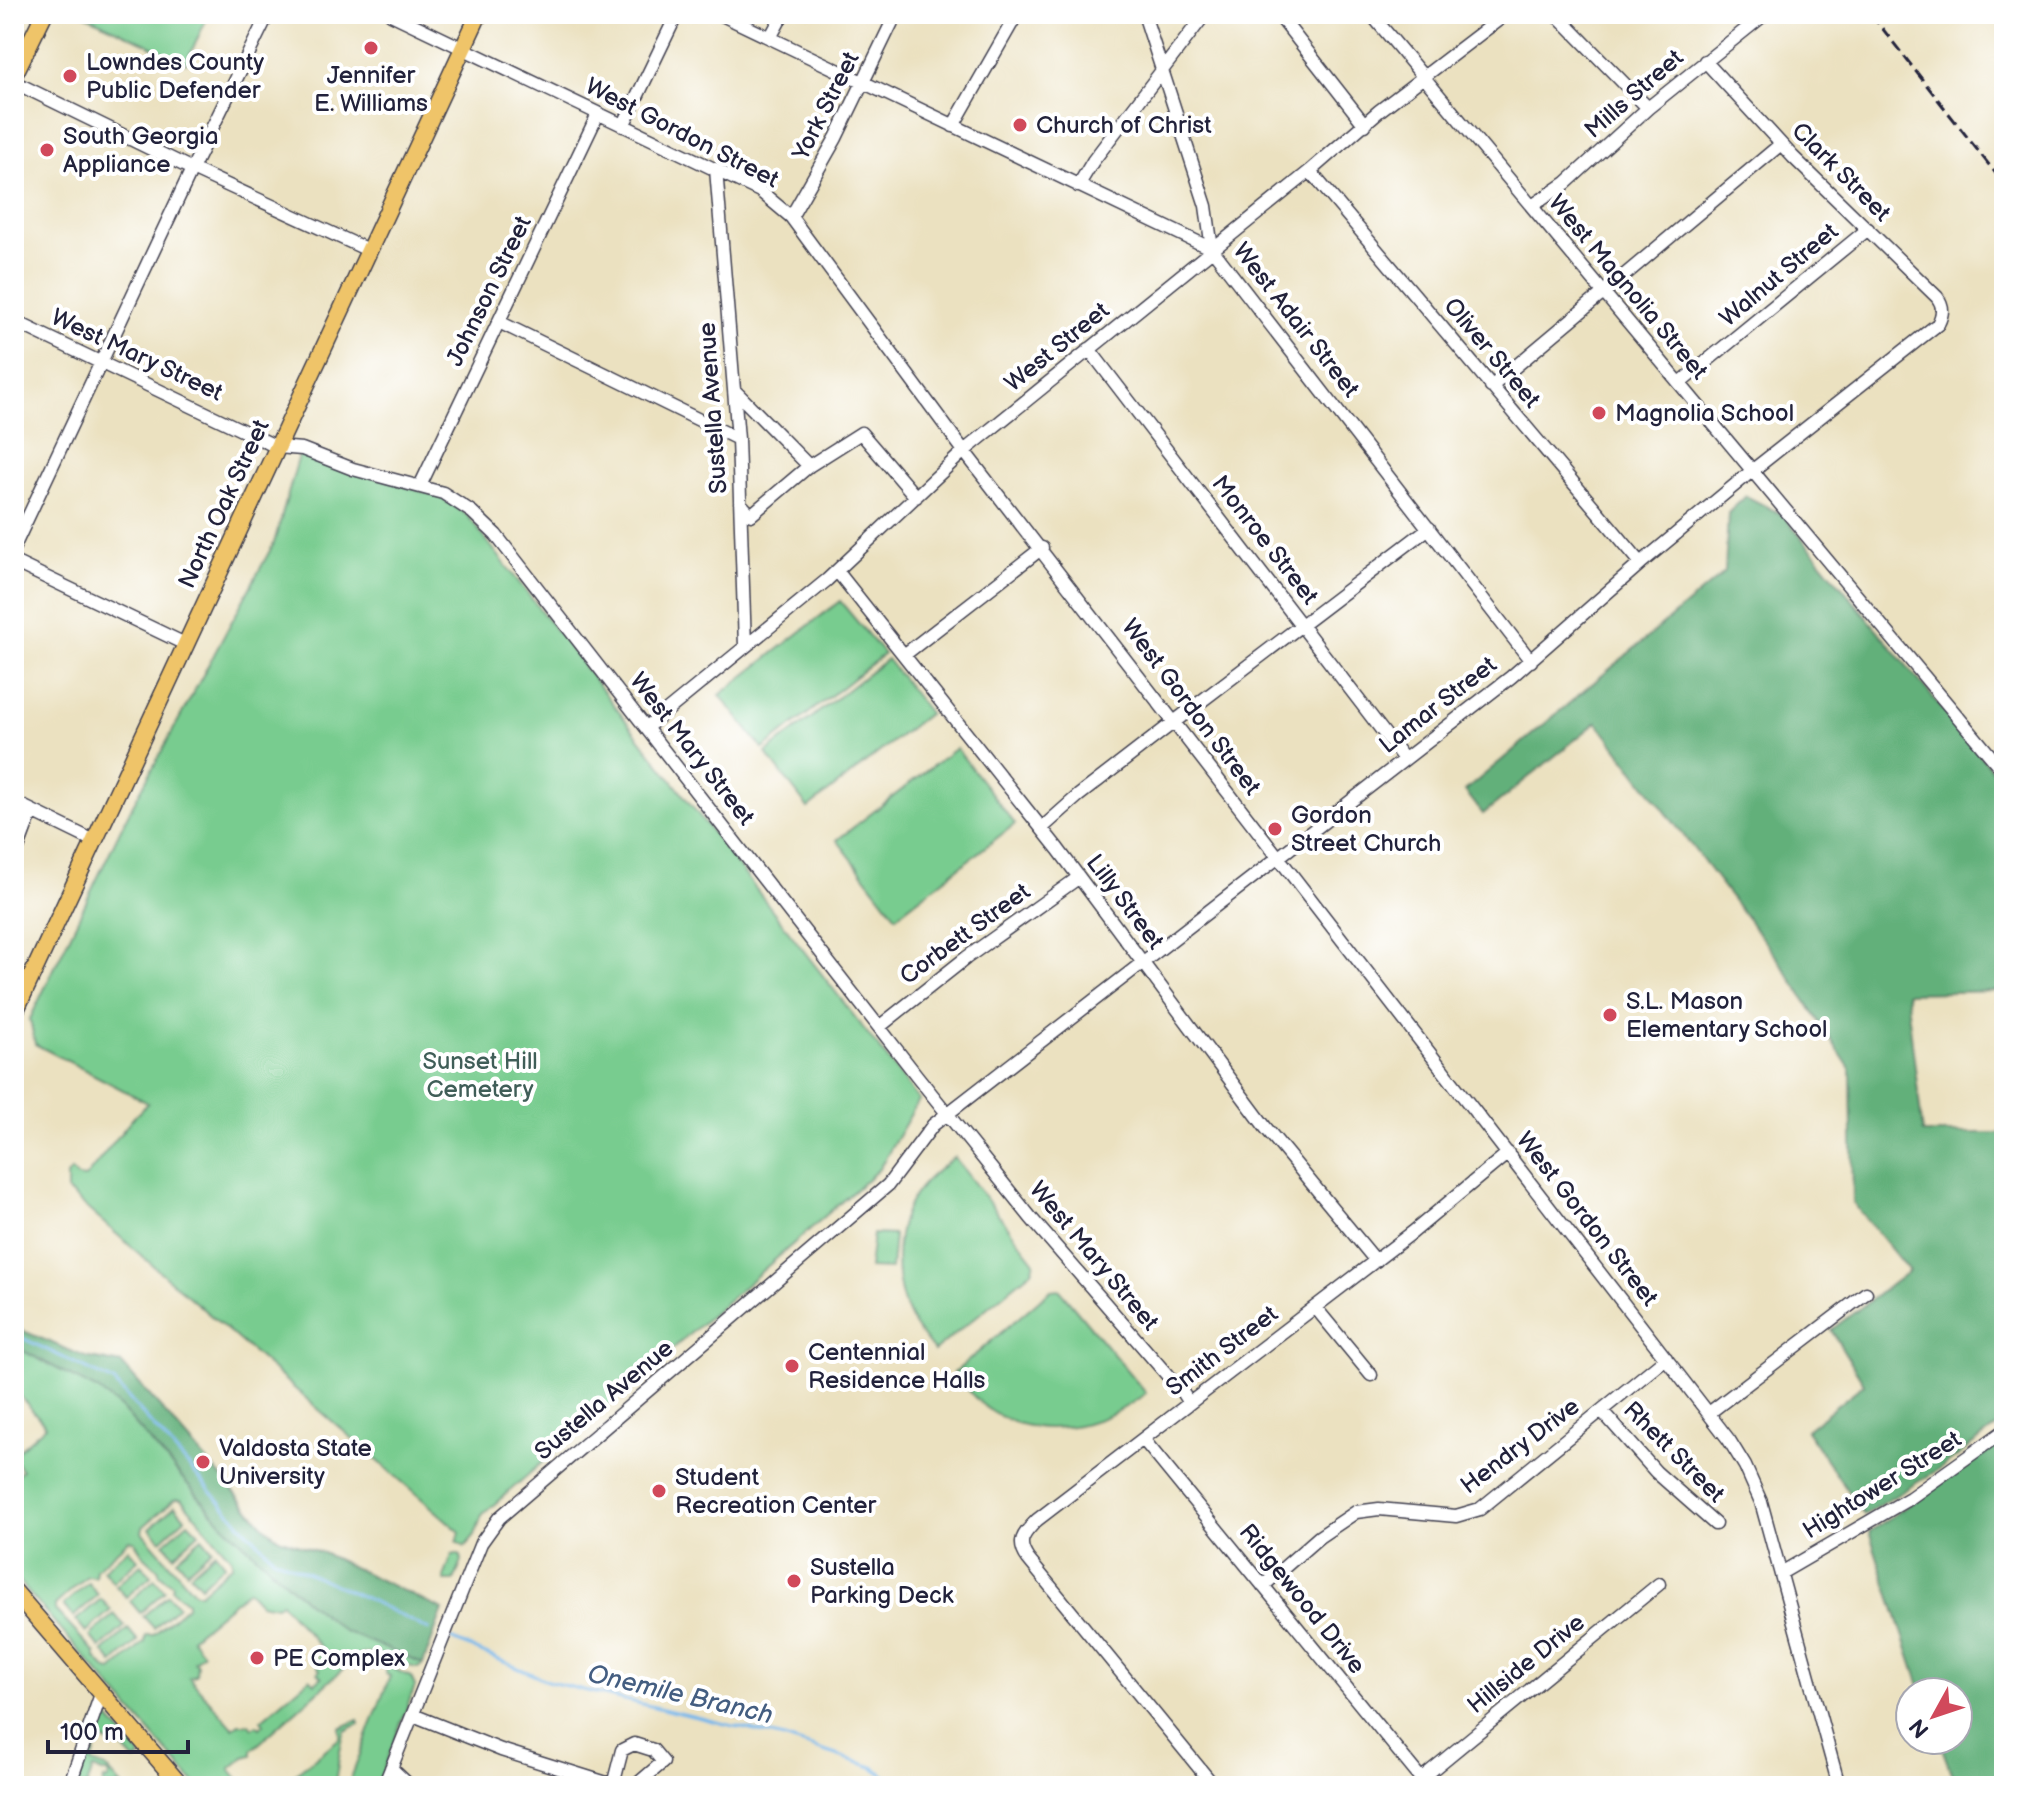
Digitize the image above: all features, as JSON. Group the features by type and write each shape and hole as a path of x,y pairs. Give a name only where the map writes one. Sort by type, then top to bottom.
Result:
{"main road":[{"path":"14,75 44,14"},
{"name":"North Oak Street","path":"14,1014 479,14"},
{"path":"14,1591 181,1786"}],"street":[{"path":"14,547 268,14"},
{"name":"West Gordon Street","path":"391,14 760,191 791,217 964,451 1709,1413 1745,1466 1761,1502 1839,1786"},
{"path":"623,126 677,14"},
{"name":"West Adair Street","path":"720,14 1212,249 1531,661"},
{"path":"770,38 783,14"},
{"name":"York Street","path":"791,217 864,83 896,14"},
{"path":"953,126 1017,14"},
{"path":"1144,14 1206,206 1212,249"},
{"path":"1078,186 1093,161 1205,14"},
{"path":"1278,14 1365,125"},
{"name":"West Magnolia Street","path":"1371,14 2004,772"},
{"name":"West Street","path":"647,727 837,571 964,451 1310,171 1379,111 1506,14"},
{"path":"1556,14 1648,108"},
{"name":"Mills Street","path":"1532,206 1566,183 1648,108 1765,14"},
{"name":"Clark Street","path":"1705,61 1781,144 1937,297 1943,315"},
{"path":"14,82 368,250"},
{"name":"Johnson Street","path":"420,486 598,114"},
{"path":"1491,387 1781,144"},
{"name":"Sustella Avenue","path":"716,169 738,439 745,646"},
{"name":"Oliver Street","path":"1310,171 1641,563"},
{"name":"Walnut Street","path":"1680,383 1868,229"},
{"name":"Lamar Street","path":"948,1114 1531,661 1641,563 1938,324 1943,315"},
{"name":"West Mary Street","path":"14,321 277,447 302,449 353,469 443,493 472,512 496,535 1031,1218 1189,1403"},
{"path":"499,322 738,439"},
{"name":"Monroe Street","path":"1089,349 1404,759"},
{"path":"734,390 809,466"},
{"path":"740,503 751,515 809,466 861,433 916,497"},
{"path":"1042,828 1078,796 1429,528"},
{"path":"904,655 1042,548"},
{"path":"14,562 185,644"},
{"name":"Lilly Street","path":"837,571 1042,828 1266,1128 1376,1261"},
{"path":"14,802 94,841"},
{"path":"14,859 32,811"},
{"name":"Corbett Street","path":"879,1027 976,950 1078,878"},
{"name":"Sustella Avenue","path":"384,1786 481,1543 494,1524 888,1185 933,1125 948,1114"},
{"name":"Smith Street","path":"1214,1786 1024,1554 1020,1545 1022,1535 1037,1520 1376,1261 1508,1153"},
{"path":"1709,1413 1866,1293"},
{"path":"1315,1307 1371,1375"},
{"name":"Hendry Drive","path":"1263,1586 1319,1537 1356,1512 1379,1509 1456,1516 1480,1509 1666,1358"},
{"name":"Rhett Street","path":"1602,1411 1656,1472 1715,1524"},
{"name":"Hightower Street","path":"1781,1573 1910,1498 2004,1431"},
{"name":"Ridgewood Drive","path":"1143,1439 1424,1782"},
{"name":"Hillside Drive","path":"1424,1782 1659,1584"},
{"path":"69,1786 101,1694"},
{"path":"413,1715 501,1750 614,1785 622,1750 634,1744 653,1750 663,1762 635,1786"},
{"path":"391,1768 410,1786"}],"green space":[{"path":"83,14 209,14 186,63"},
{"name":"Sunset Hill Cemetery","path":"300,452 442,498 467,515 919,1100 879,1169 482,1515 475,1535 465,1547 457,1542 460,1532 67,1191 67,1176 71,1171 85,1178 148,1103 35,1044 30,1019 128,814 274,543"},
{"path":"1746,496 1783,515 2004,784 2004,991 1906,993 1923,1133 2004,1133 2004,1421 1944,1466 1864,1515 1806,1430 1864,1384 1831,1330 1909,1271 1853,1203 1851,1070 1778,959 1597,722 1483,814 1465,791 1725,572 1728,513"},
{"path":"840,601 884,654 763,749 720,695"},
{"path":"887,659 929,713 808,808 766,753"},
{"path":"956,748 1015,824 896,916 837,840"},
{"path":"954,1157 1035,1262 1032,1271 934,1351 915,1326 902,1297 898,1247 905,1215 915,1194"},
{"path":"873,1234 894,1235 891,1269 869,1268"},
{"path":"1059,1289 1146,1393 1110,1415 1090,1422 1048,1428 1027,1426 988,1409 954,1373 1051,1290"},
{"path":"14,1327 85,1357 122,1364 264,1526 279,1538 323,1553 443,1610 423,1664 344,1631 305,1600 222,1523 121,1408 98,1390 14,1346"},
{"path":"14,1346 98,1390 121,1408 222,1523 305,1600 344,1631 423,1664 418,1668 383,1655 360,1654 252,1750 252,1755 244,1757 230,1769 244,1786 197,1786 14,1576 14,1477 22,1470 14,1460 14,1454 46,1426 14,1389","holes":["175,1499 181,1499 232,1559 232,1565 200,1593 195,1593 142,1532 143,1527","129,1540 134,1541 159,1573 173,1585 172,1589 187,1602 187,1606 153,1635 146,1635 145,1642 112,1671 107,1670 55,1610 55,1605 87,1576 95,1577 96,1569","248,1590 260,1603 276,1606 281,1603 323,1650 318,1656 317,1666 322,1677 315,1683 310,1678 261,1720 264,1724 260,1728 257,1725 252,1728 249,1724 239,1724 233,1728 189,1677 196,1675 197,1664 194,1661 203,1653 191,1638"]},
{"path":"2004,1441 2004,1786 1956,1786 1945,1756 1974,1756 1974,1676 1917,1676 1869,1532"},
{"path":"175,1506 185,1518 161,1540 150,1528"},
{"path":"188,1522 199,1533 174,1555 164,1543"},
{"path":"202,1537 212,1549 187,1571 177,1559"},
{"path":"128,1549 138,1560 113,1582 103,1570"},
{"path":"215,1552 225,1564 201,1586 190,1574"},
{"path":"452,1555 461,1556 462,1561 454,1581 445,1581"},
{"path":"141,1564 151,1576 126,1597 116,1586"},
{"path":"155,1579 165,1591 140,1613 130,1601"},
{"path":"88,1583 98,1595 73,1617 63,1605"},
{"path":"168,1595 178,1606 154,1628 143,1616"},
{"path":"101,1599 111,1610 86,1632 76,1620"},
{"path":"114,1614 125,1626 100,1648 90,1636"},
{"path":"128,1629 138,1641 113,1663 103,1651"},
{"path":"390,1667 411,1677 415,1686 377,1786 348,1786 390,1676 385,1669"},
{"path":"101,1713 140,1754 139,1759 135,1761 121,1746 99,1739 92,1763 106,1768 122,1786 103,1786 109,1774 93,1769 87,1786 73,1786"},
{"path":"358,1720 359,1724 345,1731 334,1786 296,1782 272,1784 280,1776 290,1778 340,1738 340,1728"}],"waterway":[{"name":"Onemile Branch","path":"14,1334 114,1382 274,1558 429,1630"},
{"name":"Onemile Branch","path":"451,1639 550,1682 784,1738 873,1767 900,1786"}],"railway":[{"path":"1871,14 2004,184"}],"place":[{"name":"Jennifer E. Williams","path":"371,48"},
{"name":"Lowndes County Public Defender","path":"70,76"},
{"name":"Church of Christ","path":"1020,125"},
{"name":"South Georgia Appliance","path":"47,150"},
{"name":"Magnolia School","path":"1599,413"},
{"name":"Gordon Street Church","path":"1275,829"},
{"name":"S.L. Mason Elementary School","path":"1610,1015"},
{"name":"Centennial Residence Halls","path":"792,1366"},
{"name":"Valdosta State University","path":"203,1462"},
{"name":"Student Recreation Center","path":"659,1491"},
{"name":"Sustella Parking Deck","path":"794,1581"},
{"name":"PE Complex","path":"257,1658"}]}
